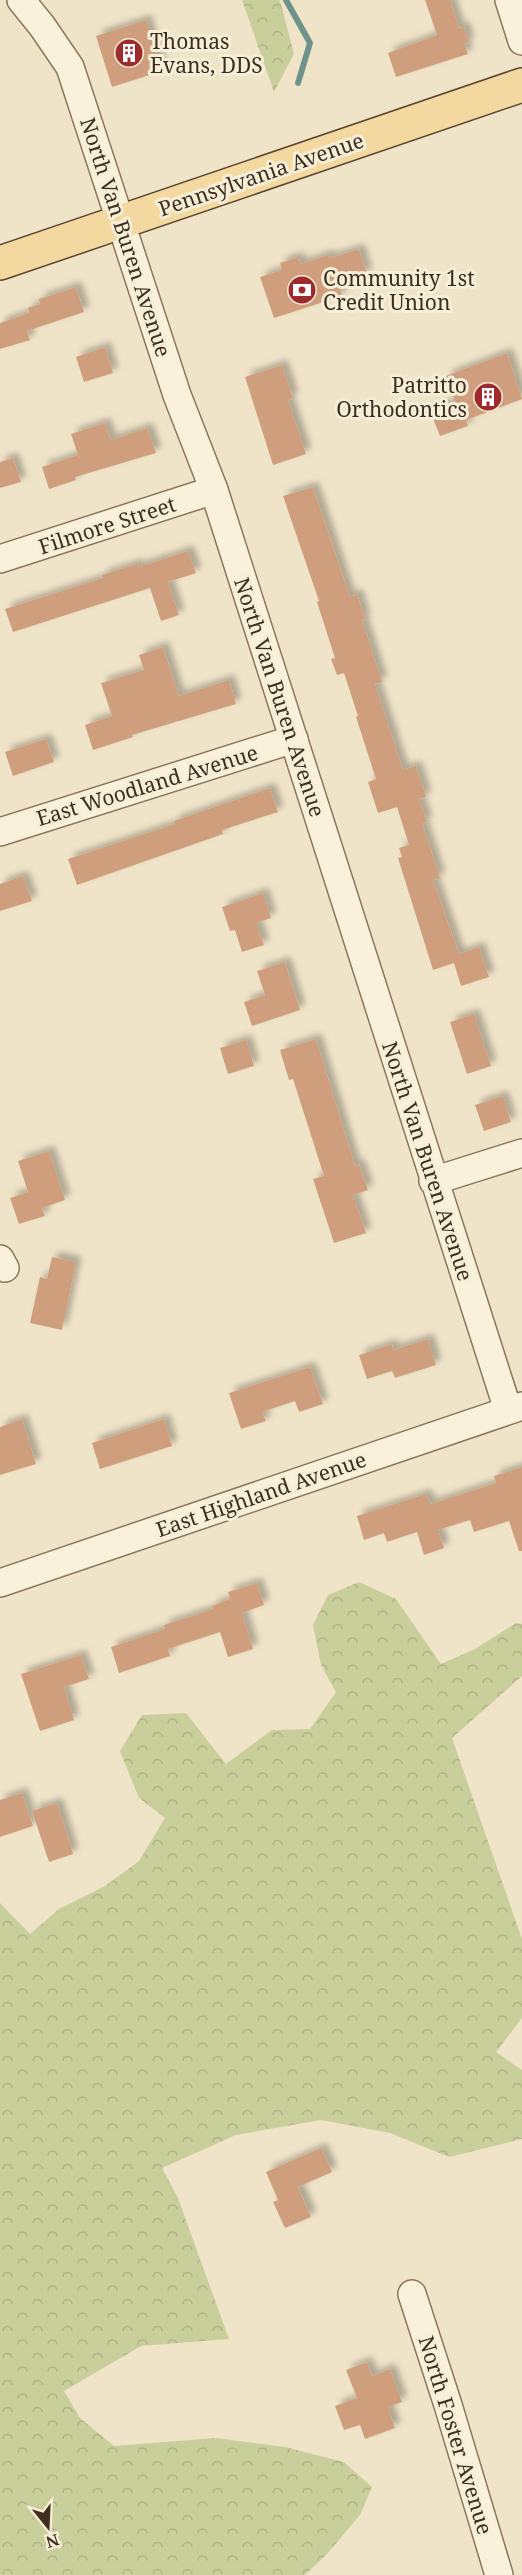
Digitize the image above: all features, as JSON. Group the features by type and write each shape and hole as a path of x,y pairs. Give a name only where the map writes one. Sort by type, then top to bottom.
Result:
{"main road":[{"name":"Pennsylvania Avenue","path":"0,263 522,85"}],"street":[{"name":"North Van Buren Avenue","path":"21,0 70,67 177,395 214,490 434,1181 515,1408"},
{"path":"509,0 522,41"},
{"name":"Filmore Street","path":"0,559 214,490"},
{"name":"East Woodland Avenue","path":"0,832 294,739"},
{"path":"434,1181 522,1153"},
{"name":"East Highland Avenue","path":"0,1583 515,1408"},
{"name":"North Foster Avenue","path":"412,2294 499,2575"}],"green space":[{"path":"242,0 279,0 281,4 294,54 274,92"},
{"path":"359,1582 396,1599 441,1664 475,1649 516,1623 522,1624 522,1676 452,1738 522,1939 522,2018 496,2052 522,2070 522,2139 449,2157 390,2133 321,2120 236,2135 162,2168 178,2198 229,2339 141,2346 64,2391 80,2418 114,2446 216,2438 285,2447 344,2462 372,2487 360,2515 327,2554 305,2575 0,2575 0,1903 30,1934 59,1909 105,1886 139,1861 165,1818 139,1798 120,1751 142,1715 186,1713 226,1764 272,1730 310,1729 336,1692 321,1665 313,1625 328,1595"}],"building":[{"path":"425,0 450,0 459,28 464,27 469,42 464,44 468,54 396,77 388,53 437,35"},
{"name":"Thomas Evans, DDS","path":"146,20 162,71 112,87 96,36"},
{"name":"Community 1st Credit Union","path":"359,249 367,274 338,283 342,296 274,318 260,277 282,270 280,263 298,257 301,264 328,255 330,258"},
{"path":"76,287 84,312 27,331 30,340 0,349 0,323 29,313 28,308 40,304 39,299"},
{"path":"105,347 113,373 84,382 76,357"},
{"name":"Patritto Orthodontics","path":"507,353 522,399 466,420 468,426 440,436 430,411 455,401 446,376"},
{"path":"282,365 293,398 288,400 306,454 273,465 245,377"},
{"path":"105,423 111,440 147,428 156,453 75,477 76,480 49,489 42,467 78,455 71,434"},
{"path":"13,458 21,482 0,488 0,462"},
{"path":"313,487 350,597 357,594 365,619 362,620 382,682 375,684 403,770 416,766 426,797 419,799 427,822 422,823 440,878 433,880 459,954 479,947 489,977 461,986 454,963 433,970 398,858 402,857 399,848 409,845 397,807 378,813 368,782 376,779 356,717 358,716 344,673 337,675 331,659 335,658 317,602 319,601 283,496"},
{"path":"188,551 196,573 168,582 179,615 161,621 150,588 13,632 5,609 103,578 102,575 137,564 138,567"},
{"path":"163,647 179,696 229,680 236,704 132,735 133,737 93,750 85,725 112,716 101,683 144,670 139,655"},
{"path":"46,739 54,762 13,776 5,752"},
{"path":"270,788 278,812 222,830 223,834 77,885 68,859 175,824 174,821"},
{"path":"23,876 32,901 0,911 0,884"},
{"path":"263,893 271,918 256,923 264,945 242,952 235,930 230,931 222,907"},
{"path":"285,962 300,1010 252,1026 244,1002 265,995 257,971"},
{"path":"474,1014 491,1066 467,1074 450,1022"},
{"path":"316,1039 355,1166 359,1164 368,1190 353,1195 366,1233 334,1243 313,1179 324,1176 293,1079 289,1080 280,1050"},
{"path":"246,1040 254,1066 228,1074 220,1048"},
{"path":"503,1096 511,1122 484,1131 475,1105"},
{"path":"49,1151 65,1200 42,1208 45,1216 19,1224 10,1198 28,1192 18,1161"},
{"path":"52,1257 76,1262 62,1330 30,1323 40,1277 47,1279"},
{"path":"428,1339 436,1365 395,1378 392,1371 367,1379 359,1355 392,1344 393,1350"},
{"path":"310,1367 323,1404 299,1412 295,1401 262,1412 266,1421 241,1429 229,1393"},
{"path":"22,1419 36,1464 0,1475 0,1427"},
{"path":"164,1419 172,1446 100,1469 92,1443"},
{"path":"522,1467 522,1551 519,1551 509,1521 474,1532 470,1520 438,1530 444,1548 424,1555 417,1532 387,1542 384,1533 364,1540 357,1516 426,1494 430,1504 496,1483 494,1476"},
{"path":"257,1583 264,1605 242,1613 253,1649 228,1657 220,1632 168,1649 170,1656 119,1673 111,1647 165,1629 164,1625 213,1609 212,1606 230,1599 228,1592"},
{"path":"81,1655 89,1679 64,1687 74,1720 40,1731 21,1674"},
{"path":"22,1793 33,1826 0,1837 0,1800"},
{"path":"57,1803 73,1854 49,1862 32,1811"},
{"path":"321,2148 332,2172 298,2187 311,2217 285,2228 273,2202 278,2200 266,2172"},
{"path":"367,2362 372,2376 390,2369 402,2402 388,2407 395,2428 365,2439 360,2425 344,2430 335,2406 357,2398 346,2370"}],"waterway":[{"path":"286,0 310,43 298,83"}],"place":[{"name":"Thomas Evans, DDS","path":"129,53"},
{"name":"Community 1st Credit Union","path":"302,290"},
{"name":"Patritto Orthodontics","path":"488,397"}]}
